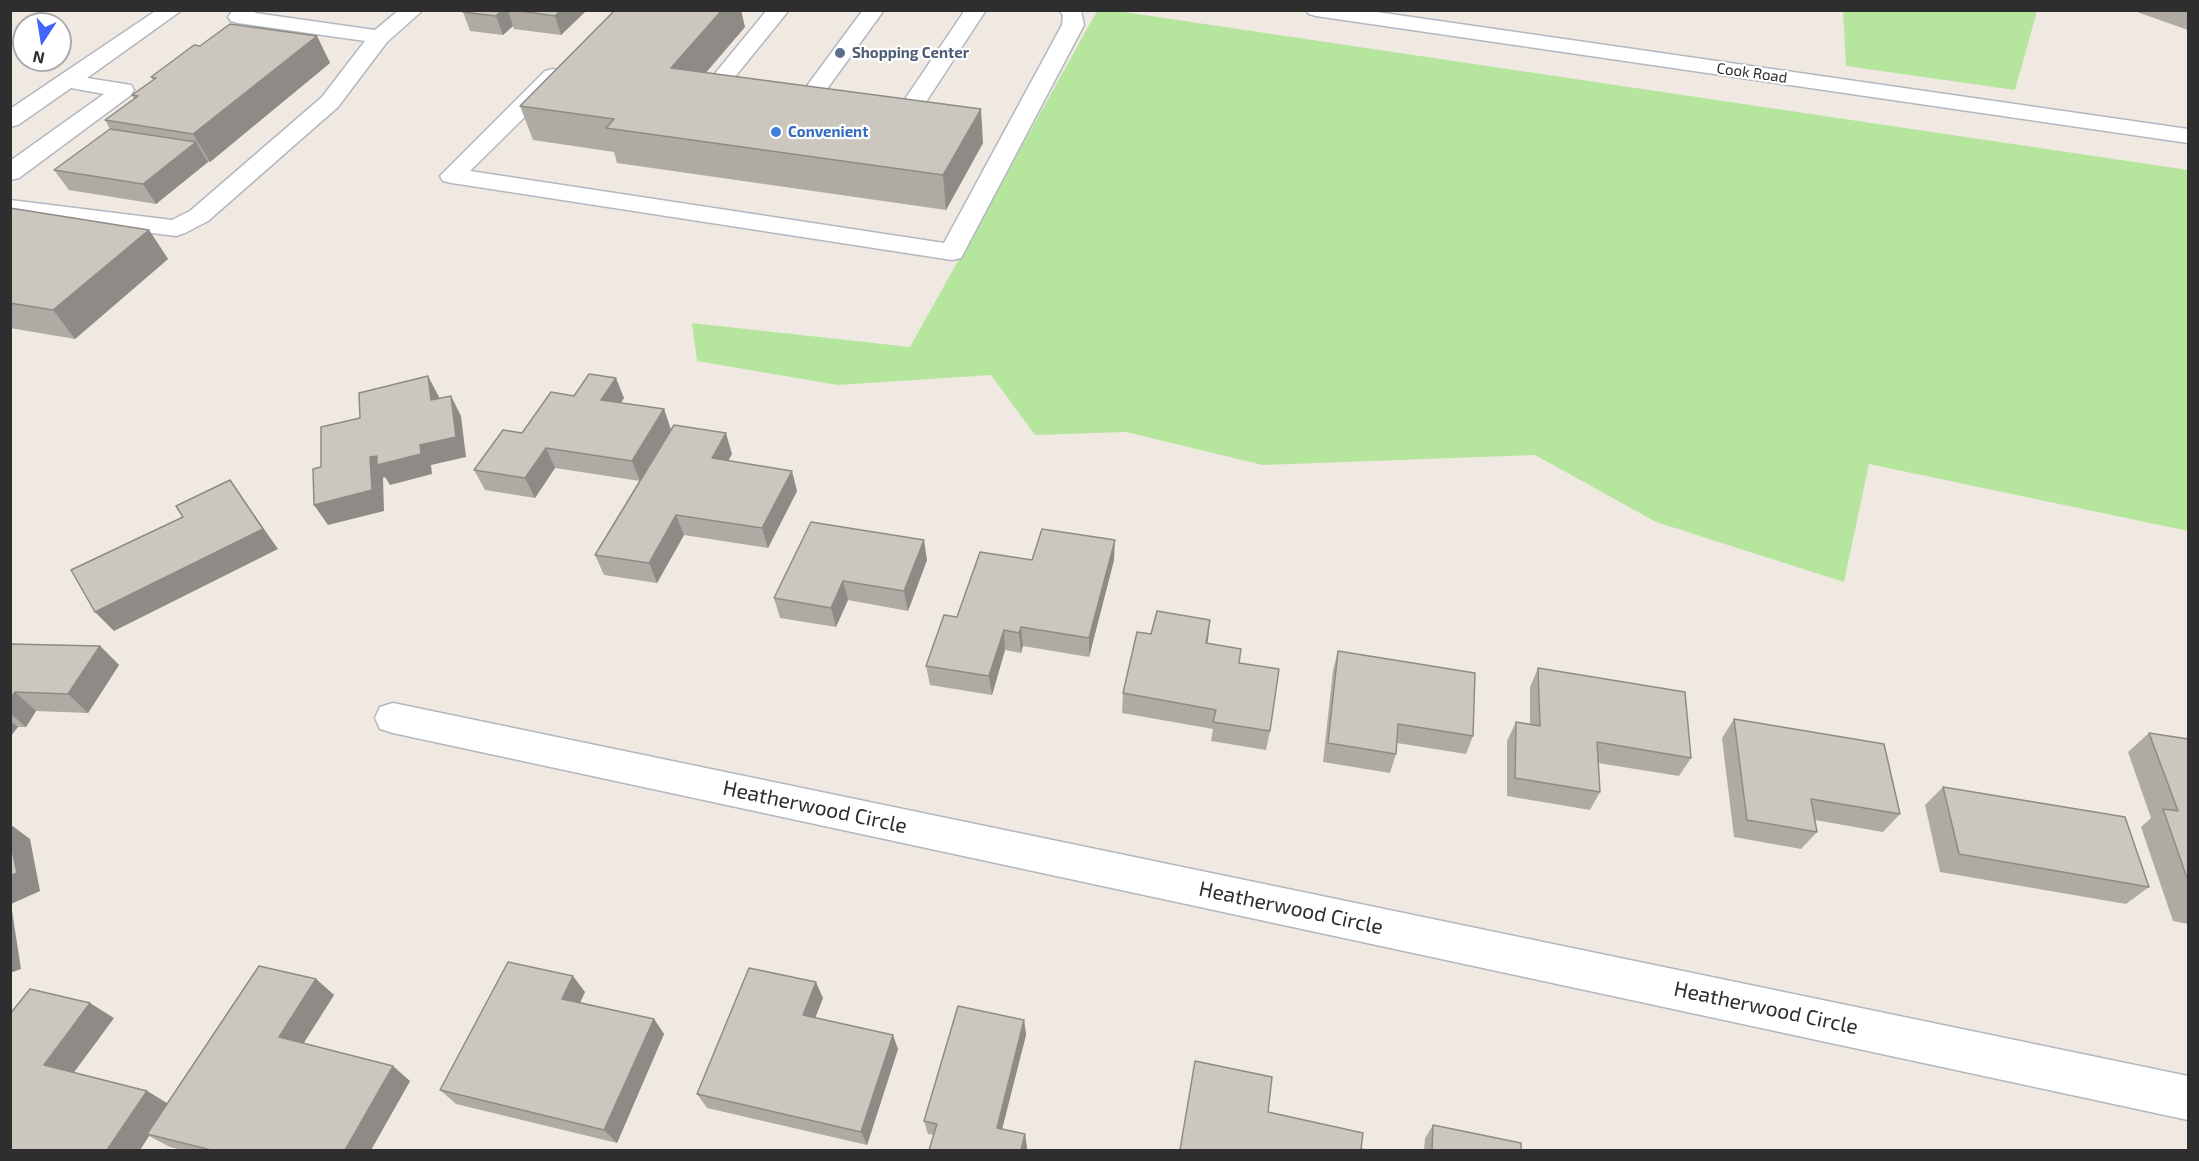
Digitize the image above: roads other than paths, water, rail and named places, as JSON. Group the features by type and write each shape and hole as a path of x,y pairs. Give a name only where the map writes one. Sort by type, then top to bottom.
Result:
{"street":[{"path":"165,10 171,11"},
{"path":"247,10 238,17 379,37"},
{"path":"10,207 177,228 199,216 330,102 379,37 413,10"},
{"path":"776,14 719,82 720,95 793,105 874,10"},
{"path":"903,120 976,10"},
{"path":"569,60 452,176 952,252 1003,133 1073,25 1073,14 1069,10"},
{"name":"Cook Road","path":"1316,10 2188,136"},
{"path":"10,120 171,11"},
{"path":"750,15 776,14"},
{"path":"10,173 123,90 68,81"},
{"name":"Heatherwood Circle","path":"393,718 2188,1098"}],"place":[{"name":"Shopping Center","path":"840,53"},
{"name":"Convenient","path":"776,132"}]}
